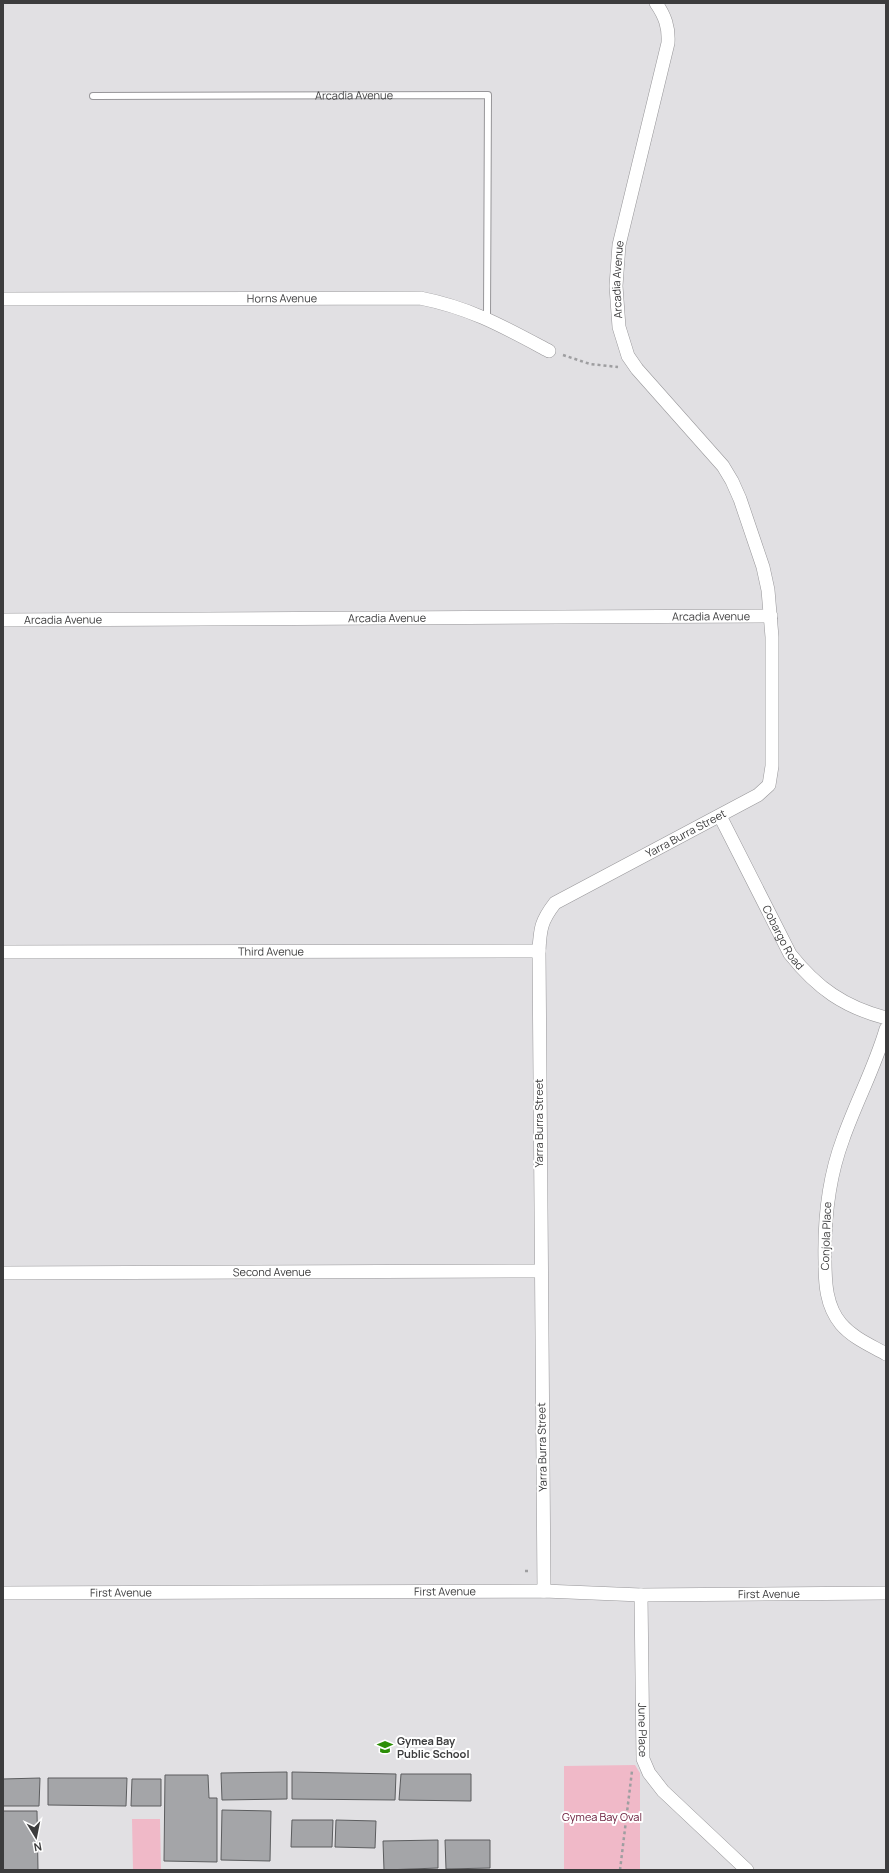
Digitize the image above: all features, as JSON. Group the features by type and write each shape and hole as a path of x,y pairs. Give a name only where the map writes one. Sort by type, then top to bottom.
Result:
{"street":[{"name":"Arcadia Avenue","path":"656,3 666,20 669,31 668,43 619,244 616,271 619,326 628,356 637,369 714,455 732,481 762,567 768,590 771,616 772,766 769,785"},
{"name":"Horns Avenue","path":"3,298 420,298 458,307 487,318 549,350"},
{"name":"Arcadia Avenue","path":"3,620 771,616"},
{"name":"Yarra Burra Street","path":"544,1591 540,1271 540,928 555,902 720,816 758,795 769,785"},
{"name":"Cobargo Road","path":"720,816 790,954 798,964 809,977 834,996 851,1006 886,1018"},
{"name":"Third Avenue","path":"3,952 539,951"},
{"name":"Conjola Place","path":"886,1029 837,1155 827,1201 824,1236 825,1273 829,1304 840,1323 856,1338 886,1354"},
{"name":"Second Avenue","path":"3,1273 540,1271"},
{"name":"First Avenue","path":"3,1593 544,1591 641,1596 886,1593"},
{"name":"June Place","path":"641,1596 643,1758 649,1773 663,1790 747,1870"}],"lane":[{"name":"Arcadia Avenue","path":"93,96 488,95 487,318"}],"path":[{"path":"549,350 590,364 637,369"},
{"path":"620,1870 633,1760 643,1750"}],"green space":[{"name":"Gymea Bay Oval","path":"635,1765 640,1773 640,1870 564,1870 564,1766"},
{"path":"132,1819 160,1819 161,1870 133,1870"}],"building":[{"path":"287,1772 287,1799 222,1800 221,1773"},
{"path":"292,1772 396,1774 395,1800 292,1799"},
{"path":"401,1774 471,1774 471,1801 399,1800"},
{"path":"165,1775 208,1775 209,1798 217,1798 217,1862 164,1861"},
{"path":"40,1778 39,1806 3,1806 3,1779"},
{"path":"48,1778 127,1778 126,1806 48,1805"},
{"path":"132,1779 161,1779 161,1806 131,1806"},
{"path":"222,1810 271,1811 270,1861 221,1860"},
{"path":"3,1811 37,1811 38,1870 3,1870"},
{"path":"292,1820 333,1820 332,1847 291,1847"},
{"path":"336,1820 376,1821 375,1848 335,1847"},
{"path":"438,1840 438,1868 384,1870 383,1841"},
{"path":"445,1840 490,1840 490,1868 446,1869"}],"place":[{"name":"Gymea Bay Public School","path":"385,1747"}]}
